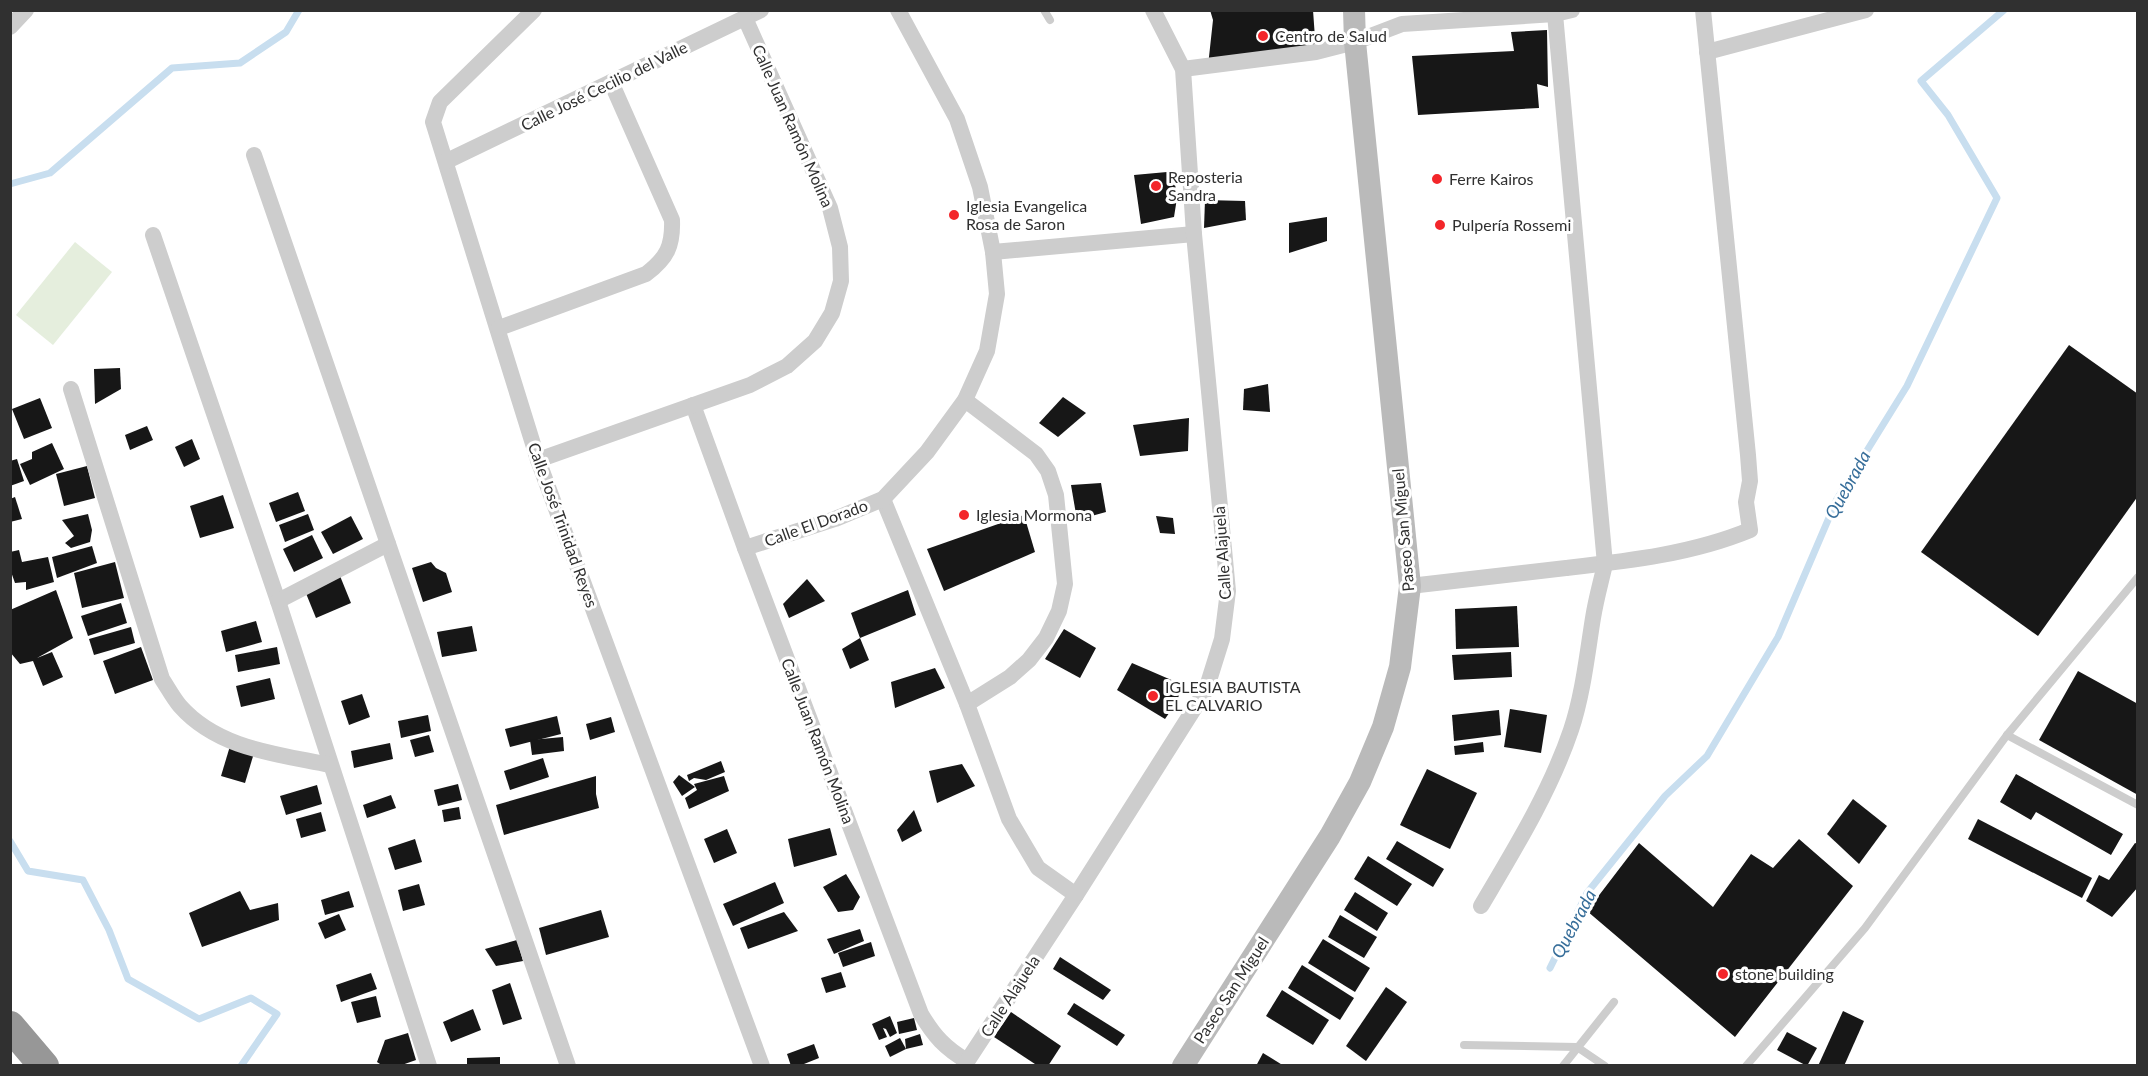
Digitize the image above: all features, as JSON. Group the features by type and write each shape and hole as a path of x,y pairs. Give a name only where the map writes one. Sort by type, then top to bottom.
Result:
{"highway":[{"path":"10,1026 44,1065"}],"street":[{"path":"10,27 26,10"},
{"name":"Calle José Trinidad Reyes","path":"534,10 440,102 434,122 538,460 762,1065"},
{"name":"Calle José Cecilio del Valle","path":"447,161 761,10"},
{"name":"Calle El Dorado","path":"744,548 836,519 883,499 927,453 965,400 987,351 997,294 993,252 980,186 957,119 898,10"},
{"name":"Calle Alajuela","path":"965,1063 1076,895 1206,690 1222,639 1228,591 1194,234 1183,69 1153,10"},
{"name":"Paseo San Miguel","path":"1183,1065 1330,836 1360,782 1383,727 1400,667 1410,586 1355,42 1354,10"},
{"path":"1183,69 1316,52 1355,42 1402,24 1556,14 1572,10"},
{"path":"1410,586 1605,564 1683,551 1729,539 1750,530 1746,502 1750,481 1748,454 1703,10"},
{"path":"1707,52 1866,10"},
{"path":"1481,906 1519,841 1550,781 1571,730 1585,672 1605,564 1556,14"},
{"name":"Calle Juan Ramón Molina","path":"538,460 750,385 787,366 814,341 832,313 841,280 840,247 830,208 745,18"},
{"path":"499,328 646,274 660,264 668,251 673,235 672,219 611,82"},
{"path":"254,155 568,1065"},
{"path":"153,234 278,601 429,1065"},
{"path":"993,252 1194,234"},
{"path":"70,389 162,679 178,705 197,722 222,737 252,749 330,765"},
{"path":"965,400 1036,454 1048,471 1056,495 1065,584 1059,611 1046,638 1029,660 1010,677 967,704"},
{"name":"Calle Juan Ramón Molina","path":"693,405 744,548 921,1014 931,1031 965,1063"},
{"path":"883,499 967,704 1009,819 1038,868 1076,895"},
{"path":"278,601 388,544"}],"lane":[{"path":"1044,10 1050,20"},
{"path":"1746,1065 1864,928 2007,735 2138,577"},
{"path":"2007,735 2138,805"},
{"path":"1563,1065 1614,1002"},
{"path":"1464,1045 1577,1047 1605,1065"}],"green space":[{"path":"75,242 112,272 53,345 16,315"}],"building":[{"name":"Centro de Salud","path":"1210,10 1313,10 1316,52 1208,66 1213,20"},
{"path":"1547,30 1548,87 1537,84 1539,108 1418,115 1412,56 1514,51 1511,32"},
{"name":"Reposteria Sandra","path":"1173,169 1177,198 1174,217 1141,224 1134,175 1167,172"},
{"path":"1205,200 1245,201 1246,220 1204,228"},
{"path":"1327,217 1327,241 1289,253 1289,223"},
{"path":"2069,345 2138,394 2138,496 2038,636 1921,552"},
{"path":"120,368 121,389 95,404 94,369"},
{"path":"1268,384 1270,412 1243,410 1244,389"},
{"path":"1063,397 1086,413 1058,437 1039,423"},
{"path":"40,398 52,428 24,439 12,409"},
{"path":"1189,418 1188,451 1140,456 1133,425"},
{"path":"147,426 153,440 130,450 125,435"},
{"path":"192,439 200,459 184,467 175,447"},
{"path":"52,443 64,469 30,485 20,464 32,459 32,452"},
{"path":"17,459 24,481 10,486 10,461"},
{"path":"87,466 95,498 64,506 56,474"},
{"path":"1101,483 1106,512 1077,520 1071,485"},
{"path":"298,492 305,511 276,522 269,503"},
{"path":"223,495 234,528 200,538 190,506"},
{"path":"15,497 22,519 10,522 10,499"},
{"path":"88,514 92,530 90,542 71,548 65,543 74,536 62,520"},
{"path":"308,514 314,530 285,542 279,525"},
{"path":"1024,515 1035,552 944,591 927,549"},
{"path":"351,516 363,539 333,554 321,532"},
{"path":"1156,516 1173,518 1175,534 1160,533"},
{"path":"312,535 323,558 294,572 283,549"},
{"path":"92,546 97,563 57,578 52,557"},
{"path":"19,550 22,562 48,557 54,582 26,590 26,582 15,583 10,569 10,552"},
{"path":"115,562 124,598 82,608 74,573"},
{"path":"431,562 436,568 446,573 452,592 423,602 412,568"},
{"path":"340,576 351,603 316,618 305,591"},
{"path":"807,579 825,601 789,618 783,604"},
{"path":"56,590 73,638 37,658 52,652 63,677 43,686 33,661 20,664 10,652 10,610"},
{"path":"908,590 916,615 860,638 851,613"},
{"path":"121,603 127,623 88,636 81,616"},
{"path":"1517,606 1519,647 1456,649 1455,609"},
{"path":"256,621 262,642 226,652 221,631"},
{"path":"472,626 477,651 442,657 437,632"},
{"path":"131,627 135,643 94,655 89,639"},
{"path":"1064,629 1096,648 1080,678 1045,659"},
{"path":"860,638 869,660 850,669 842,649"},
{"path":"141,647 153,680 115,694 103,661"},
{"path":"277,647 280,664 238,672 235,655"},
{"path":"1511,652 1512,677 1454,680 1452,655"},
{"name":"IGLESIA BAUTISTA EL CALVARIO","path":"1132,663 1183,685 1176,703 1165,719 1117,690"},
{"path":"935,668 945,688 895,708 891,682"},
{"path":"2078,671 2138,704 2138,795 2039,740"},
{"path":"270,678 275,699 241,707 236,686"},
{"path":"362,694 370,717 349,725 341,701"},
{"path":"1510,709 1547,715 1541,753 1504,747"},
{"path":"1499,710 1501,735 1454,741 1452,715"},
{"path":"428,715 431,731 401,738 398,721"},
{"path":"557,716 561,734 510,747 505,729"},
{"path":"611,717 615,732 590,740 586,724"},
{"path":"429,735 434,752 415,757 410,740"},
{"path":"563,737 564,751 532,755 530,740"},
{"path":"1483,742 1484,752 1455,755 1454,746"},
{"path":"390,743 393,759 354,768 351,751"},
{"path":"230,746 254,753 245,783 221,776"},
{"path":"543,758 549,777 510,790 504,771"},
{"path":"721,761 725,772 706,780 694,778 689,781 687,775"},
{"path":"962,764 975,786 937,803 929,771"},
{"path":"1427,769 1477,793 1450,849 1400,825"},
{"path":"2016,774 2123,834 2111,855 2036,812 2031,820 2000,802"},
{"path":"679,775 695,787 682,796 673,782"},
{"path":"596,776 599,808 504,835 496,805"},
{"path":"724,776 729,791 689,809 685,798 697,790 694,784"},
{"path":"458,784 462,800 438,806 434,790"},
{"path":"317,785 322,804 286,815 280,796"},
{"path":"391,795 396,808 367,818 363,805"},
{"path":"1853,799 1887,826 1859,864 1827,834"},
{"path":"459,807 461,819 444,822 442,810"},
{"path":"914,810 922,831 902,842 897,830"},
{"path":"321,812 326,831 301,838 296,819"},
{"path":"1978,819 2092,878 2082,898 1968,839"},
{"path":"830,828 837,855 794,867 788,839"},
{"path":"727,829 737,853 714,863 704,839"},
{"path":"415,839 422,862 395,870 388,848"},
{"name":"stone building","path":"1799,839 1853,886 1735,1037 1587,911 1639,843 1713,907 1751,854 1773,868"},
{"path":"1397,841 1444,869 1433,887 1386,859"},
{"path":"2135,843 2138,844 2138,887 2112,917 2086,901 2099,875 2109,880"},
{"path":"1368,856 1412,884 1397,906 1354,879"},
{"path":"846,874 860,897 853,910 838,912 823,887"},
{"path":"775,882 784,903 733,926 723,904"},
{"path":"419,884 425,905 403,911 398,890"},
{"path":"240,891 250,910 278,903 279,920 202,947 189,913"},
{"path":"349,891 354,907 325,915 321,900"},
{"path":"1355,892 1388,913 1377,931 1344,910"},
{"path":"601,910 609,937 546,955 539,928"},
{"path":"784,912 798,931 748,949 740,928"},
{"path":"339,914 346,930 325,939 318,923"},
{"path":"1340,915 1377,937 1364,958 1328,937"},
{"path":"860,929 864,941 834,954 827,939"},
{"path":"1323,939 1370,968 1355,992 1308,963"},
{"path":"517,940 523,961 496,966 485,949"},
{"path":"871,942 875,956 843,967 838,953"},
{"path":"1060,957 1111,990 1103,1000 1053,969"},
{"path":"1302,965 1354,998 1340,1020 1288,988"},
{"path":"841,972 846,987 826,993 821,978"},
{"path":"371,973 377,989 341,1002 336,985"},
{"path":"510,983 522,1019 503,1025 492,990"},
{"path":"1386,987 1407,1002 1366,1061 1346,1046"},
{"path":"1282,990 1329,1020 1313,1045 1266,1016"},
{"path":"376,996 381,1017 357,1023 351,1002"},
{"path":"1074,1003 1125,1035 1117,1046 1067,1014"},
{"path":"473,1009 481,1030 451,1042 443,1022"},
{"path":"1843,1011 1864,1021 1844,1066 1818,1066"},
{"path":"1011,1012 1061,1046 1048,1066 1038,1066 994,1037"},
{"path":"890,1016 897,1033 890,1037 883,1028 887,1037 879,1040 872,1024"},
{"path":"914,1018 917,1030 899,1034 897,1022"},
{"path":"1787,1032 1817,1048 1807,1066 1777,1050"},
{"path":"408,1033 416,1060 399,1066 383,1066 377,1062 385,1040"},
{"path":"920,1034 923,1045 906,1049 905,1039"},
{"path":"900,1038 906,1049 890,1057 885,1046"},
{"path":"814,1044 819,1058 799,1066 791,1066 787,1054"},
{"path":"1263,1053 1284,1066 1256,1066"},
{"path":"500,1057 500,1066 467,1066 467,1058"}],"waterway":[{"path":"10,184 50,173 172,68 240,63 286,32 299,10"},
{"name":"Quebrada","path":"1550,968 1587,893 1665,796 1707,756 1778,637 1837,499 1907,386 1997,198 1948,115 1921,81 2004,10"},
{"path":"10,841 28,871 83,880 109,930 128,979 199,1019 251,998 277,1014 241,1066"}],"place":[{"name":"Centro de Salud","path":"1263,36"},
{"name":"Ferre Kairos","path":"1437,179"},
{"name":"Reposteria Sandra","path":"1156,186"},
{"name":"Iglesia Evangelica Rosa de Saron","path":"954,215"},
{"name":"Pulpería Rossemi","path":"1440,225"},
{"name":"Iglesia Mormona","path":"964,515"},
{"name":"IGLESIA BAUTISTA EL CALVARIO","path":"1153,696"},
{"name":"stone building","path":"1723,974"}]}
